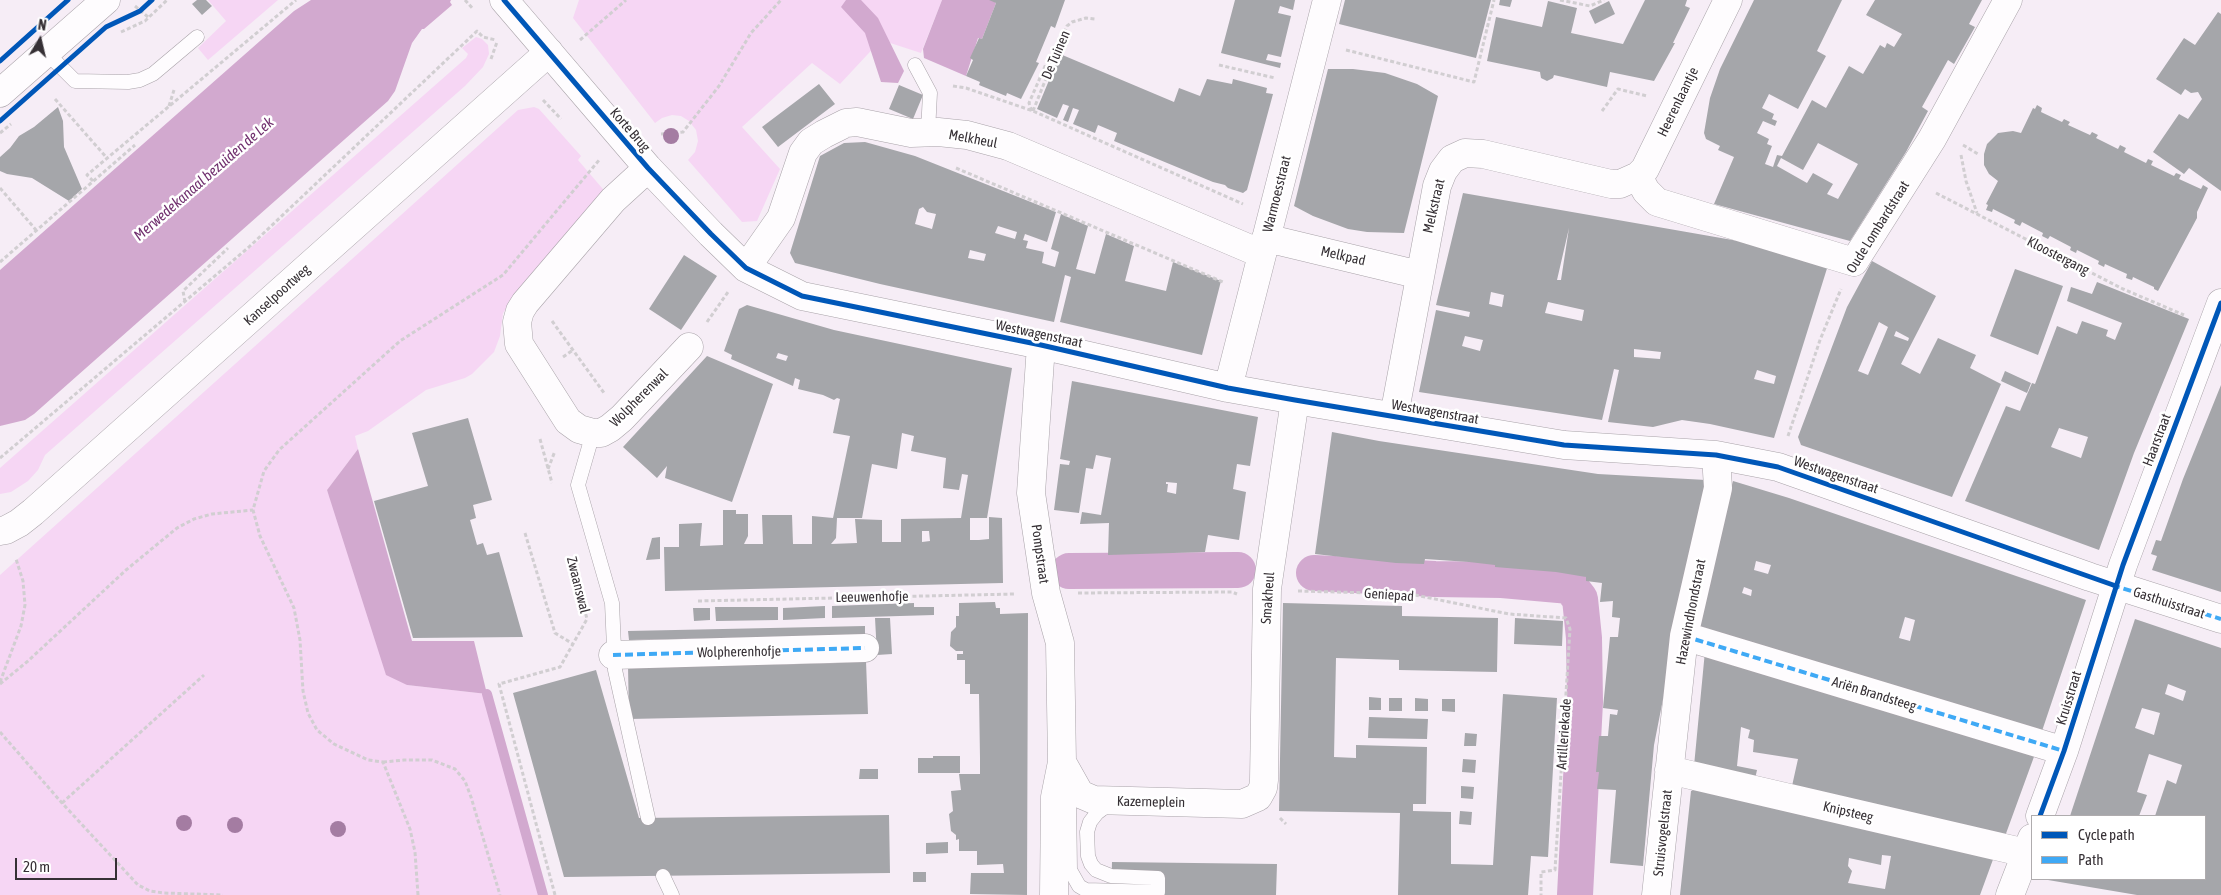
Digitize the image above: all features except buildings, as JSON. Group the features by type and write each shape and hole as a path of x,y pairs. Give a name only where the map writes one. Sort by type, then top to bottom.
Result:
{"street":[{"path":"0,93 106,0"},
{"name":"Warmoesstraat","path":"1228,388 1327,0"},
{"name":"Heerenlaantje","path":"1638,176 1645,169 1728,0"},
{"name":"Oude Lombardstraat","path":"1854,262 1932,139 2008,0"},
{"name":"Korte Brug","path":"504,1 648,168 746,268"},
{"name":"Kanselpoortweg","path":"3,530 33,512 549,52"},
{"name":"Melkheul","path":"746,268 781,218 803,153 811,142 846,123 881,126 920,133 967,135 1008,146 1266,236"},
{"name":"Melkstraat","path":"1394,416 1437,186 1443,170 1452,159 1465,153 1483,154 1611,184 1620,184 1638,176"},
{"path":"593,433 579,429 568,421 519,344 517,333 520,311 532,294 613,200 648,168"},
{"path":"1638,176 1646,190 1657,202 1854,262"},
{"name":"Melkpad","path":"1266,236 1420,275"},
{"name":"Westwagenstraat","path":"746,268 802,296 1041,345 1228,388 1564,445 1716,455 1778,467 2116,586"},
{"name":"Haarstraat","path":"2116,586 2216,315"},
{"name":"Pompstraat","path":"1041,345 1031,493 1046,593 1060,643 1062,762 1055,797 1054,895"},
{"name":"Wolpherenwal","path":"593,433 601,433 622,418 689,347"},
{"name":"Smakheul","path":"1258,797 1263,788 1264,780 1267,593 1295,400"},
{"name":"Hazewindhondstraat","path":"1669,770 1684,636 1718,488 1716,455"},
{"name":"Gasthuisstraat","path":"2116,586 2221,619"},
{"name":"Kruisstraat","path":"2040,815 2064,752 2116,586"},
{"name":"Ariën Brandsteeg","path":"1684,636 2064,752"},
{"name":"Wolpherenhofje","path":"613,655 865,648"},
{"name":"Kazerneplein","path":"1062,762 1080,794 1094,800 1242,804 1258,797"},
{"name":"Knipsteeg","path":"1669,770 2029,845"},
{"name":"Struisvogelstraat","path":"1656,895 1669,770"},
{"path":"2010,895 2029,845"}],"lane":[{"path":"47,52 74,81 128,82 140,80 152,74 197,37"},
{"path":"915,65 930,93 920,133"},
{"name":"Wolpherenwal","path":"593,433 578,485 612,603 615,670 648,818"},
{"name":"Pompstraat","path":"1062,762 1069,800 1070,870 1079,886 1086,890 1158,892 1158,878 1111,876 1096,870 1091,864 1086,842 1090,822 1097,813 1113,801"},
{"path":"663,876 672,895"}],"path":[{"path":"93,182 87,175 296,0"},
{"path":"578,42 626,0"},
{"path":"621,137 683,132 719,86 751,33 781,0"},
{"path":"1316,42 1474,82 1494,0"},
{"path":"1560,0 1590,6 1604,0"},
{"path":"132,4 148,17"},
{"path":"132,14 146,5"},
{"path":"0,458 249,247 477,31 483,37 497,40"},
{"path":"495,50 562,120"},
{"path":"1219,65 1305,85"},
{"path":"925,83 966,88 1033,111 1266,236"},
{"path":"1602,111 1618,89 1652,97"},
{"path":"169,106 173,92"},
{"path":"54,98 107,158"},
{"path":"1977,214 1966,181 1960,144 1978,154"},
{"path":"0,262 135,145"},
{"path":"500,895 472,797 465,781 456,769 432,760 383,762 368,760 334,744 318,730 308,713 303,691 300,640 294,608 260,536 253,510 264,471 279,450 400,341 503,275 599,159 593,153"},
{"path":"952,166 1252,294"},
{"path":"0,188 36,230"},
{"path":"185,303 184,291 228,248"},
{"path":"689,347 746,268"},
{"path":"532,294 622,418"},
{"path":"539,375 573,350"},
{"path":"538,432 553,488"},
{"path":"0,683 28,661 126,570 177,528 212,514 253,510"},
{"path":"0,683 21,626 25,605 23,581 3,530"},
{"path":"526,533 554,633 573,644"},
{"path":"62,803 204,675"},
{"path":"0,732 62,803 138,885 150,891 164,893 221,895"},
{"path":"383,762 410,830 415,852 418,895"}],"shaded area":[{"path":"208,0 278,0 208,60 198,48 226,21"},
{"path":"579,0 942,0 921,53 881,40 840,84 812,63 742,127 780,169 757,221 742,222 688,160 695,152 698,141 696,130 689,121 681,116 672,115 662,118 655,123 573,18"},
{"path":"476,37 482,39 488,45 489,54 483,67 465,86 45,455 38,470 28,481 11,492 0,494 0,468 466,58 468,54 462,48"},
{"path":"534,107 539,109 581,156 578,160 608,195 509,304 503,313 500,336 494,352 472,374 426,390 368,431 355,436 358,449 327,490 407,685 487,694 495,736 539,895 0,895 0,575 518,110"}],"water":[{"name":"Merwedekanaal bezuiden de Lek","path":"311,0 451,0 452,5 422,29 412,43 395,91 388,101 34,414 25,420 0,426 0,270 294,11"},
{"path":"846,0 861,0 878,18 904,71 898,83 881,82 865,33 841,7"},
{"path":"942,0 993,0 996,3 982,39 978,38 966,76 924,58 923,49"},
{"path":"358,449 412,641 474,641 487,694 407,685 386,675 327,490"}],"waterway":[{"path":"1069,571 1238,570"},
{"path":"1314,573 1502,580 1570,586 1580,599 1584,638 1585,702 1575,895"},
{"path":"487,694 543,895"}],"marked path":[{"path":"2112,585 2221,619"},
{"path":"1684,636 2064,751"},
{"path":"613,655 865,648"}],"cycle path":[{"path":"0,61 68,0"},
{"path":"0,121 106,27 140,11 152,0"},
{"path":"504,0 648,168 711,234 746,268 802,296 1041,345 1228,388 1295,400 1564,445 1716,455 1778,467 2116,586"},
{"path":"2040,815 2064,751 2123,565 2221,303"}]}
